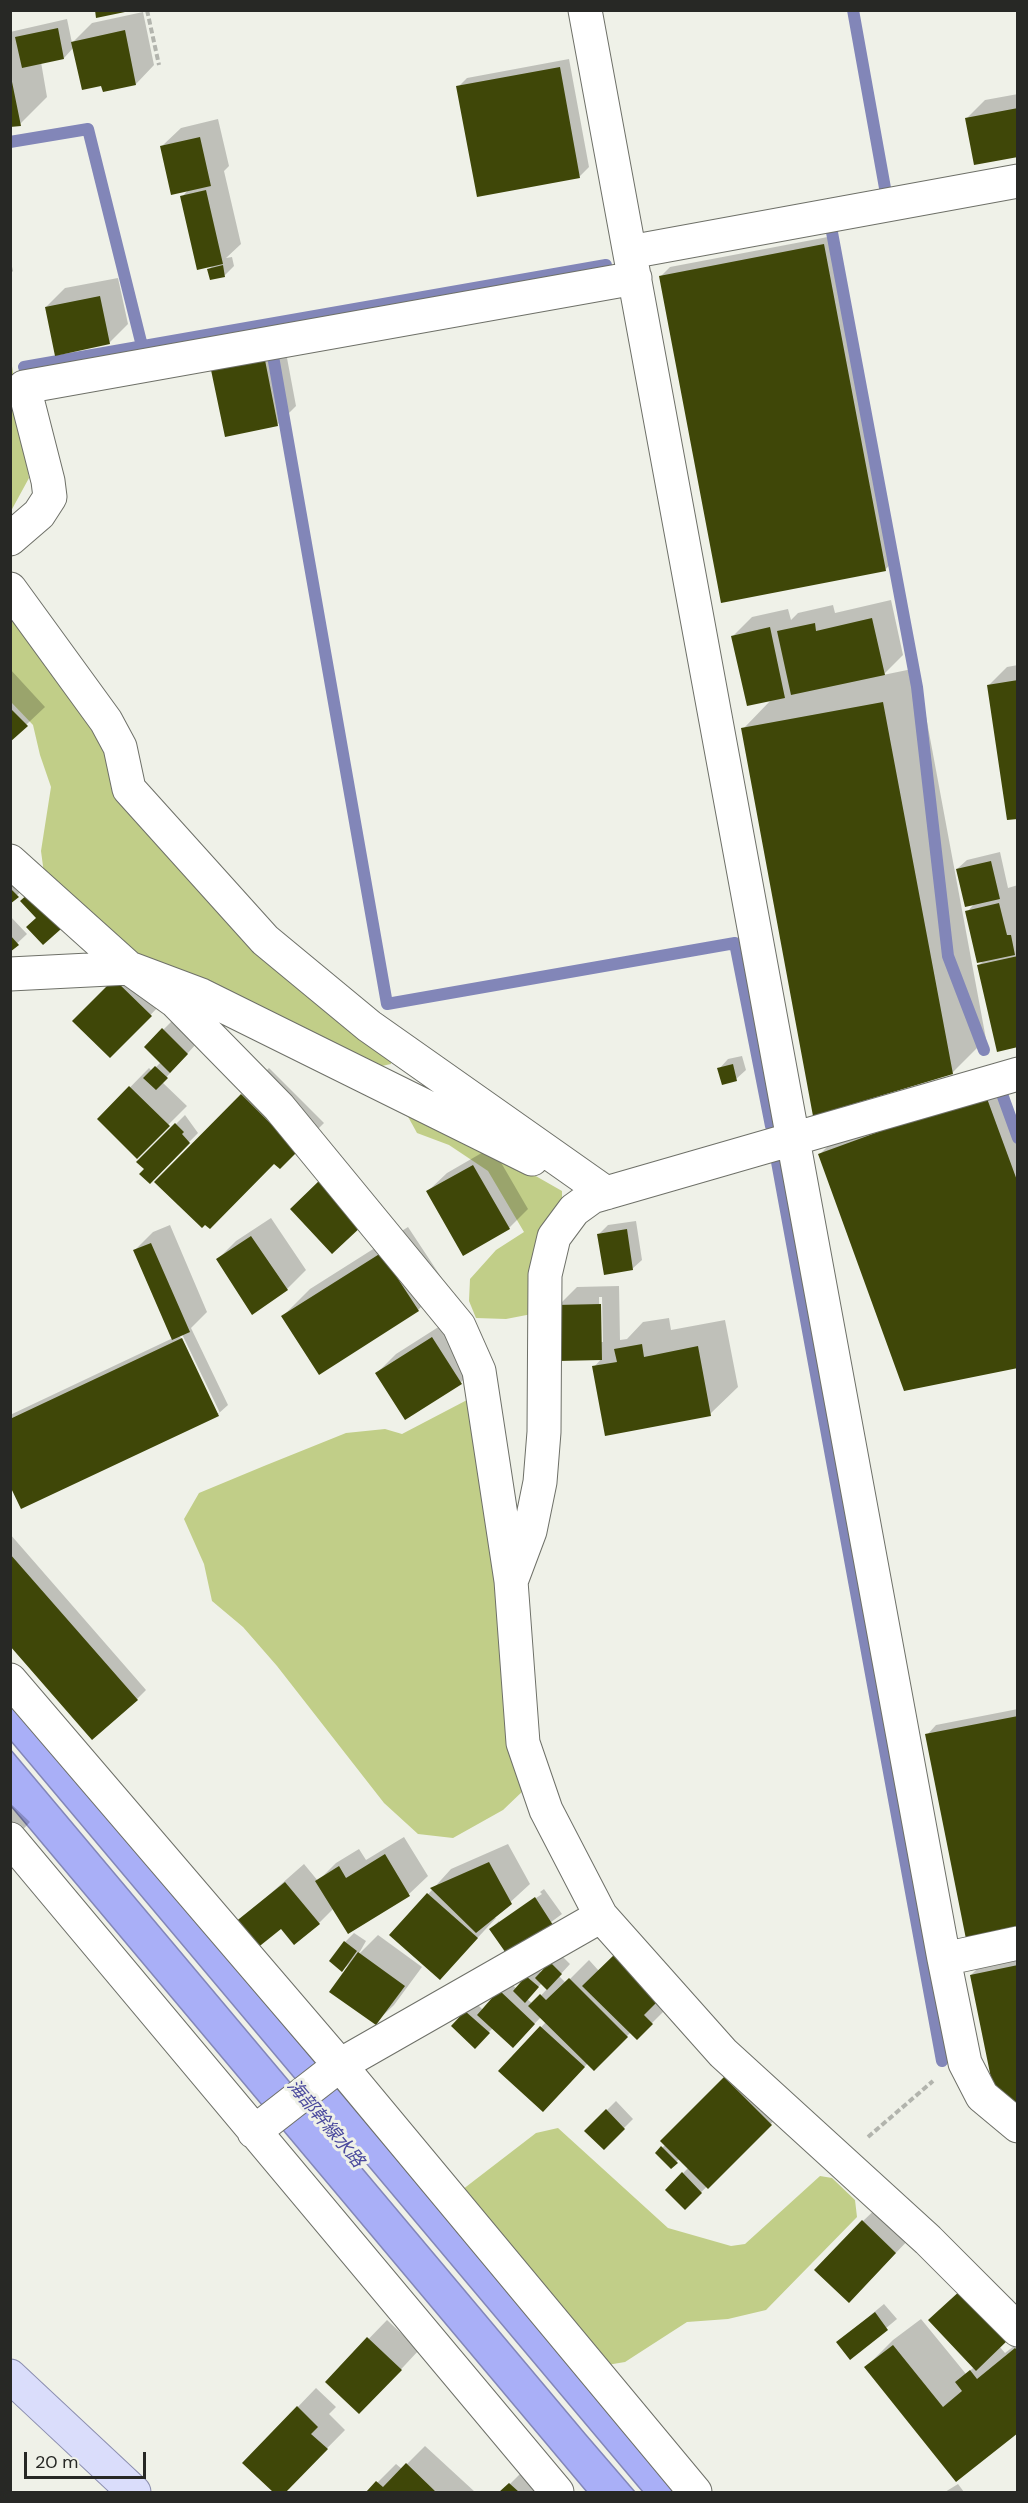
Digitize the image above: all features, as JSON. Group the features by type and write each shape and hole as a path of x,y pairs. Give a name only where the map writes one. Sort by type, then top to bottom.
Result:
{"main road":[{"path":"10,2376 134,2493"}],"street":[{"path":"585,10 963,2055 982,2096 1017,2127"},
{"path":"10,539 39,514 50,497 24,387 632,265 1017,181"},
{"path":"10,589 106,721 120,747 129,789 265,940 369,1026 606,1193"},
{"path":"10,861 129,968 176,1001 279,1107 459,1326 479,1371 511,1581 523,1743 546,1810 601,1916 723,2053 928,2240 1017,2330"},
{"path":"10,974 129,968 201,995 495,1142 606,1193"},
{"path":"511,1581 530,1531 540,1482 544,1432 545,1275 554,1236 574,1210 592,1197 1017,1074"},
{"path":"10,1680 334,2069 695,2493"},
{"path":"10,1839 260,2126 557,2493"},
{"path":"260,2126 334,2069 601,1916"},
{"path":"944,1959 1017,1943"}],"path":[{"path":"147,10 159,65"},
{"path":"841,2160 963,2055"}],"green space":[{"path":"10,353 29,478 11,511 10,511"},
{"path":"10,609 108,749 391,1054 391,1064 377,1067 128,952 45,881 41,851 51,787 33,725 11,702"},
{"path":"420,1110 562,1191 562,1209 537,1313 506,1319 476,1318 469,1301 470,1279 496,1250 524,1232 488,1171 449,1145 417,1133 406,1113"},
{"path":"467,1400 525,1789 503,1810 453,1838 418,1834 384,1803 277,1666 243,1627 212,1601 204,1564 184,1519 199,1493 346,1433 385,1429 402,1434"},
{"path":"558,2128 668,2228 731,2246 745,2244 820,2176 832,2178 855,2200 857,2217 766,2310 728,2319 687,2322 625,2362 607,2365 458,2193 536,2133"}],"water":[{"path":"10,1700 676,2492 643,2492 11,1741"},
{"path":"10,1749 635,2492 587,2492 11,1806"}],"building":[{"path":"95,10 125,10 125,12 96,18"},
{"path":"58,28 64,59 22,68 15,37"},
{"path":"125,30 136,85 103,92 101,86 82,90 71,42"},
{"path":"560,67 580,178 477,197 456,86"},
{"path":"10,72 21,126 10,127"},
{"path":"1018,108 1018,157 974,165 965,118"},
{"path":"200,137 211,186 171,195 160,146"},
{"path":"206,190 223,264 197,270 180,196"},
{"path":"824,244 886,571 721,603 659,276"},
{"path":"223,265 225,277 210,280 207,269"},
{"path":"100,296 110,344 55,356 45,307"},
{"path":"265,360 278,426 225,437 211,370"},
{"path":"872,618 885,675 791,695 777,631 815,623 816,631"},
{"path":"770,627 785,698 747,706 731,636"},
{"path":"1018,680 1018,819 1007,820 987,685"},
{"path":"883,702 953,1074 813,1116 741,728"},
{"path":"10,708 28,726 10,742"},
{"path":"991,861 1000,899 965,907 956,869"},
{"path":"10,888 19,897 10,904"},
{"path":"29,893 61,929 43,945 26,927 36,918 20,901"},
{"path":"999,903 1007,935 1011,935 1015,955 977,963 965,911"},
{"path":"10,935 19,945 10,952"},
{"path":"1018,956 1018,1047 997,1052 977,965"},
{"path":"114,979 152,1016 110,1058 72,1021"},
{"path":"162,1028 188,1054 170,1073 144,1047"},
{"path":"733,1064 737,1081 722,1085 717,1068"},
{"path":"155,1066 168,1078 156,1090 143,1078"},
{"path":"129,1086 170,1126 137,1159 97,1119"},
{"path":"985,1093 1018,1183 1018,1368 904,1391 818,1154"},
{"path":"241,1094 298,1151 280,1169 274,1164 210,1229 205,1225 202,1228 154,1182"},
{"path":"175,1123 190,1143 150,1184 139,1174 144,1169 136,1162"},
{"path":"473,1165 510,1229 463,1256 426,1191"},
{"path":"321,1179 363,1225 332,1254 290,1209"},
{"path":"627,1229 633,1270 604,1275 597,1234"},
{"path":"251,1236 288,1290 252,1315 216,1259"},
{"path":"151,1243 190,1332 172,1340 133,1250"},
{"path":"381,1253 419,1311 319,1375 281,1316"},
{"path":"601,1304 602,1360 558,1361 556,1305"},
{"path":"432,1337 462,1384 405,1420 375,1373"},
{"path":"182,1338 219,1416 21,1509 10,1486 10,1419"},
{"path":"642,1344 644,1357 698,1346 711,1416 605,1436 592,1366 617,1362 614,1349"},
{"path":"10,1554 138,1700 92,1740 10,1646"},
{"path":"1018,1716 1018,1929 966,1939 925,1734"},
{"path":"385,1854 410,1896 348,1934 315,1881 339,1866 346,1878"},
{"path":"489,1862 512,1904 476,1933 430,1888"},
{"path":"285,1882 320,1924 294,1945 281,1929 256,1949 234,1923"},
{"path":"427,1893 478,1938 440,1980 389,1935"},
{"path":"535,1897 553,1925 508,1956 489,1929"},
{"path":"344,1941 357,1951 342,1972 329,1961"},
{"path":"358,1952 405,1986 376,2025 329,1992"},
{"path":"616,1953 661,1998 644,2015 653,2024 637,2040 582,1986"},
{"path":"550,1962 562,1974 547,1990 535,1978"},
{"path":"1018,1965 1018,2105 992,2083 970,1975"},
{"path":"526,1976 539,1987 525,2003 513,1991"},
{"path":"569,1978 628,2037 594,2071 528,2006 540,1994 546,2000"},
{"path":"499,1990 535,2024 513,2048 477,2015"},
{"path":"465,2011 490,2033 475,2049 451,2026"},
{"path":"540,2026 585,2067 543,2112 498,2071"},
{"path":"724,2077 772,2125 708,2189 660,2141"},
{"path":"606,2109 625,2129 604,2150 584,2131"},
{"path":"661,2146 678,2163 671,2169 655,2153"},
{"path":"682,2172 702,2193 685,2210 665,2190"},
{"path":"862,2220 896,2253 849,2303 814,2270"},
{"path":"962,2289 1010,2338 976,2371 928,2320"},
{"path":"875,2312 888,2330 850,2360 836,2342"},
{"path":"367,2337 402,2370 359,2414 325,2382"},
{"path":"893,2345 943,2407 962,2391 955,2382 970,2370 977,2379 1015,2348 1018,2351 1018,2433 956,2482 864,2367"},
{"path":"297,2406 318,2427 311,2434 328,2449 286,2492 273,2492 242,2463"},
{"path":"406,2463 436,2492 366,2492 376,2481 383,2487"},
{"path":"509,2483 519,2492 499,2492"}],"waterway":[{"path":"853,10 885,188"},
{"path":"10,142 88,129 142,346"},
{"path":"831,227 917,687 948,956 984,1050"},
{"path":"24,367 606,265"},
{"path":"273,356 387,1004 735,943 771,1126"},
{"path":"1002,1094 1018,1138"},
{"path":"777,1162 942,2061"}],"water label":[{"name":"海部幹線水路","path":"325,2124"}]}
